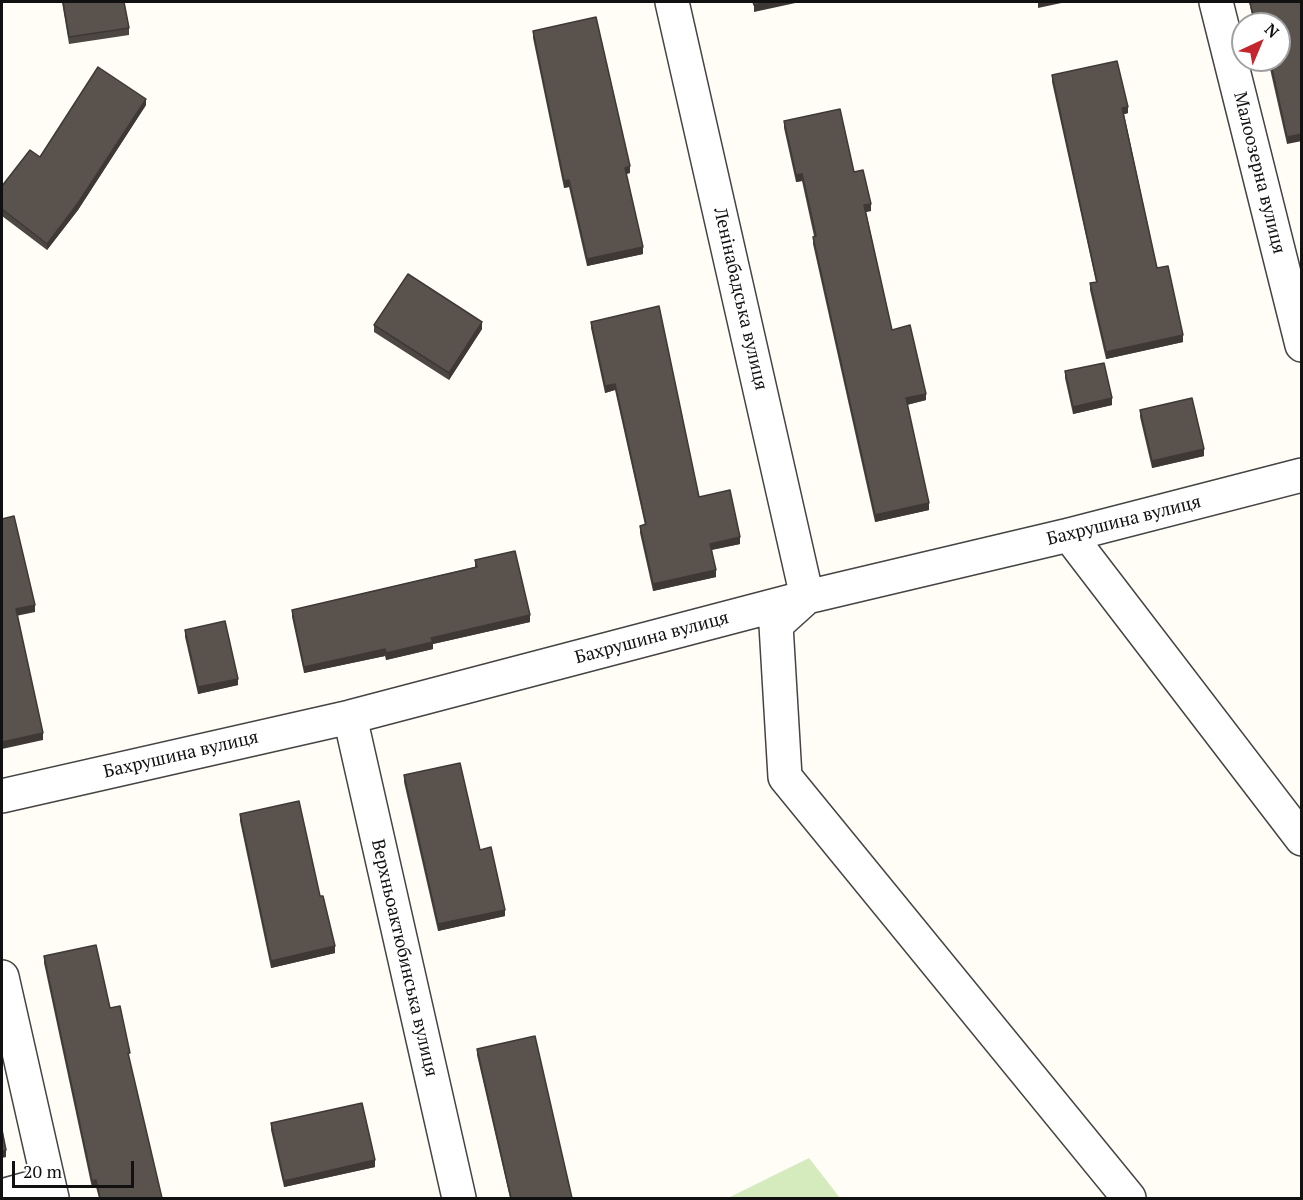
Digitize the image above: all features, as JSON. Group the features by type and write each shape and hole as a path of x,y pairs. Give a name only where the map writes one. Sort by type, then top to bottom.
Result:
{"street":[{"name":"Ленінабадська вулиця","path":"672,2 807,597"},
{"name":"Малоозерна вулиця","path":"1216,2 1302,345"},
{"name":"Бахрушина вулиця","path":"2,796 350,717 807,597 1069,536 1302,475"},
{"path":"1069,536 1302,839"},
{"path":"807,597 776,625 785,777 1129,1198"},
{"name":"Верхньоактюбинська вулиця","path":"350,717 459,1198"},
{"path":"2,977 50,1191 2,1196"}],"green space":[{"path":"809,1158 840,1198 728,1198"}],"building":[{"path":"63,2 124,2 129,28 69,37"},
{"path":"753,2 769,2 754,5"},
{"path":"1250,2 1302,2 1302,134 1287,137 1273,72 1291,72 1291,12 1252,12"},
{"path":"596,17 630,166 625,168 643,247 587,259 569,180 564,181 533,31"},
{"path":"1117,61 1128,107 1122,108 1157,268 1168,266 1183,335 1106,352 1090,283 1097,282 1052,75"},
{"path":"98,67 146,99 78,203 47,244 2,209 2,186 30,150 40,157"},
{"path":"840,109 854,172 863,170 871,204 864,205 892,330 910,325 926,394 906,398 929,503 875,515 813,237 816,236 802,174 796,175 784,121"},
{"path":"408,274 482,322 449,373 374,325"},
{"path":"659,306 699,497 730,490 740,537 710,544 716,570 653,584 640,526 646,524 615,384 605,386 591,322"},
{"path":"1104,363 1112,398 1073,407 1065,371"},
{"path":"1192,398 1204,449 1152,461 1140,410"},
{"path":"14,516 35,605 16,609 43,733 2,742 2,519"},
{"path":"515,551 530,615 431,638 433,642 386,653 385,649 304,667 292,610 477,567 475,560"},
{"path":"225,621 238,679 198,687 185,630"},
{"path":"460,763 480,850 491,847 505,910 438,924 404,775"},
{"path":"299,801 320,896 323,896 335,946 271,961 240,814"},
{"path":"96,945 110,1008 120,1006 130,1053 128,1053 162,1198 100,1198 96,1180 92,1181 44,956"},
{"path":"535,1036 572,1198 511,1198 477,1049"},
{"path":"362,1103 375,1160 284,1181 271,1123"},
{"path":"2,1130 6,1150 2,1152"}]}
